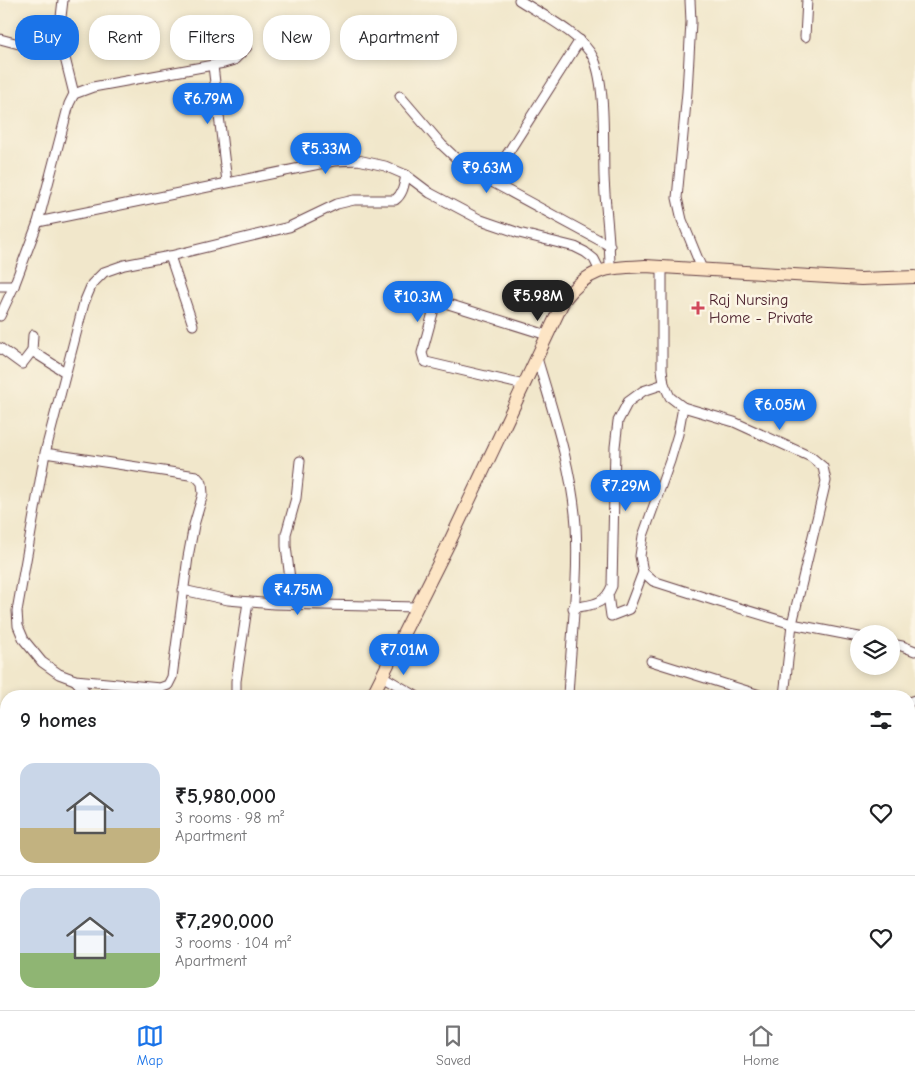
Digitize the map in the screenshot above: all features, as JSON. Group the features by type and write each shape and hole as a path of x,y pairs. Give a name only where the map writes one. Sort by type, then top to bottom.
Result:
{"main road":[{"path":"375,690 417,607 564,300 583,279 605,270 645,266 860,279 915,278"}],"street":[{"path":"61,15 62,0"},
{"path":"519,0 580,40 594,58 601,84 604,179 610,246 605,270"},
{"path":"690,0 691,22 687,83 677,198 682,220 702,269"},
{"path":"805,37 807,0"},
{"path":"0,39 15,43"},
{"path":"490,181 580,40"},
{"path":"0,316 14,286 38,222 69,104 74,94 65,60"},
{"path":"74,94 93,87 213,66 234,60"},
{"path":"213,66 227,182"},
{"path":"400,96 442,145 458,160 490,181 610,246"},
{"path":"38,222 334,161 358,160 385,166 406,176 430,193 481,220 519,233 575,247 585,252 605,270"},
{"path":"46,453 196,476 202,483 203,494 194,525 183,590 172,677 168,685 160,688 75,680 58,674 42,662 24,640 18,626 17,611 46,453 84,303 92,284 104,272 124,265 170,256 289,227 337,204 354,200 395,200 402,192 406,176"},
{"path":"170,256 193,325"},
{"path":"662,267 662,369 664,384 670,397 683,407 734,422 811,457 823,467 826,480 792,624 785,690"},
{"path":"0,286 14,286"},
{"path":"524,385 424,360 422,353 434,309 441,303 445,303 547,335"},
{"path":"0,348 22,364 32,351 33,336"},
{"path":"32,351 66,372"},
{"path":"537,358 570,476 576,524 576,568 568,690"},
{"path":"573,608 599,603 608,595 612,586 615,447 618,421 628,402 643,391 664,384"},
{"path":"608,595 611,616 629,609 643,572 640,556 643,536 670,460 678,434 683,407"},
{"path":"293,604 286,534 296,498 300,461"},
{"path":"643,572 653,580 716,601 792,624 850,635"},
{"path":"183,590 228,600 248,602 417,607"},
{"path":"236,690 248,602"},
{"path":"900,646 915,651"},
{"path":"651,661 744,690"},
{"path":"382,676 406,690"},
{"path":"75,680 84,690"}],"place":[{"name":"Raj Nursing Home - Private","path":"698,308"}]}
